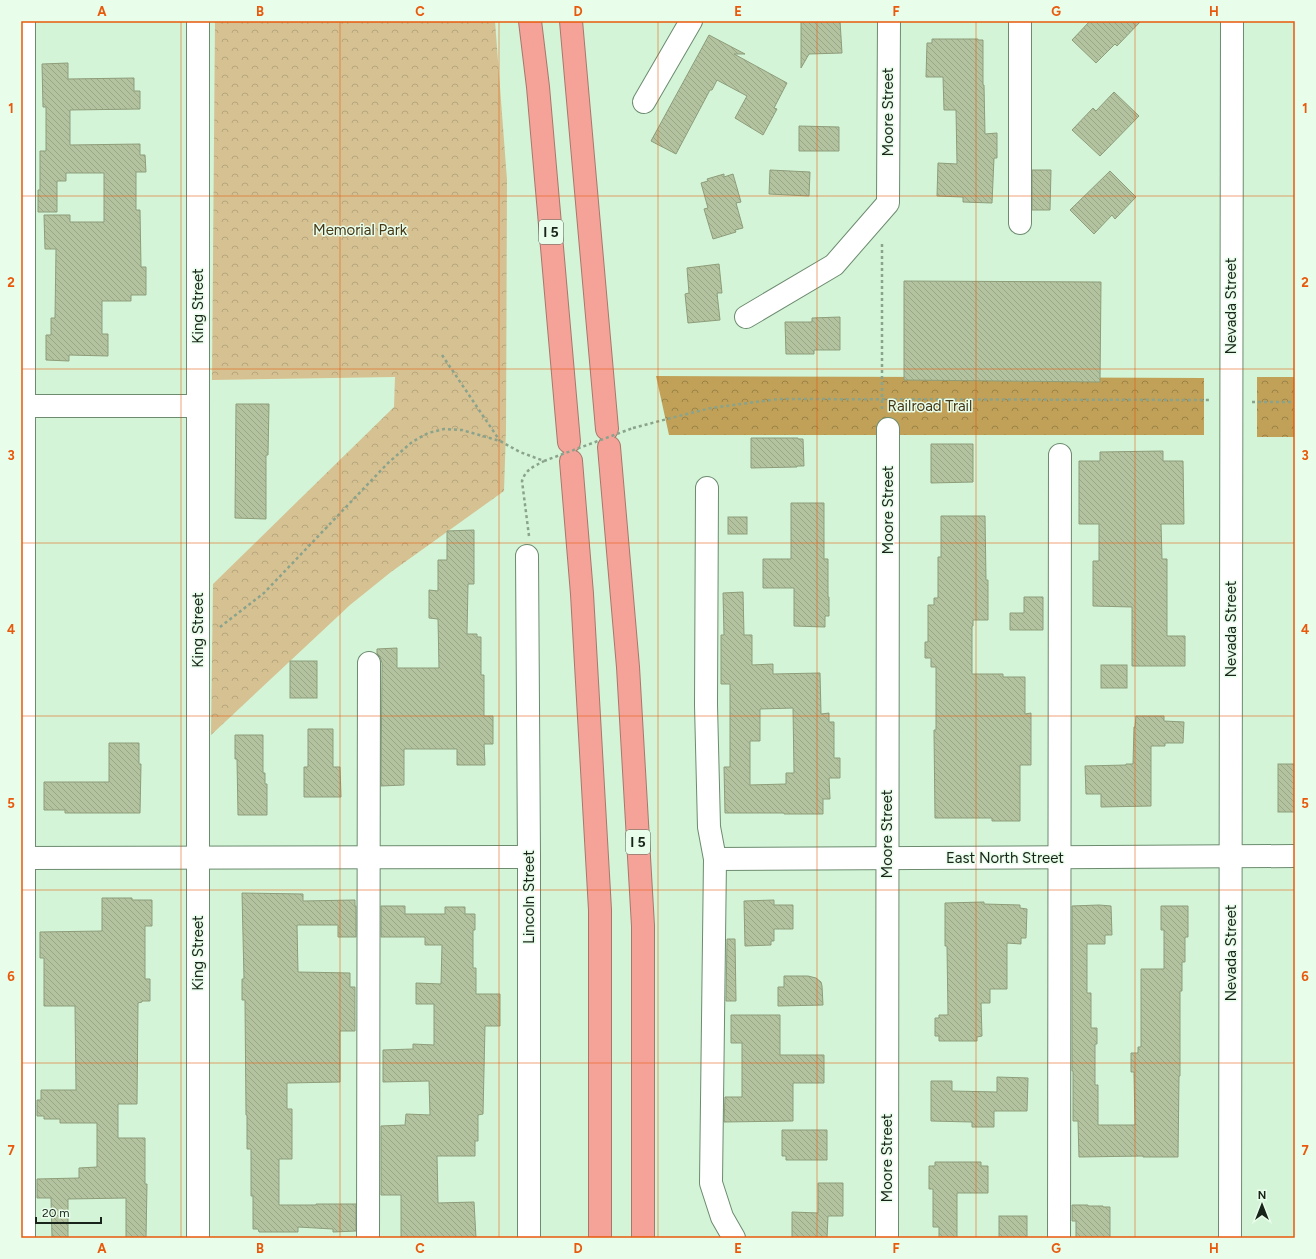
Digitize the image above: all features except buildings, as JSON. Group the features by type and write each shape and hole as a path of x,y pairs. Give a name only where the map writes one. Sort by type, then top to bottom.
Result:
{"highway":[{"name":"I 5","path":"530,21 538,87 582,594 600,910 600,1238"},
{"name":"I 5","path":"571,21 628,667 643,926 643,1238"}],"street":[{"path":"24,21 24,1238"},
{"name":"King Street","path":"198,21 198,1238"},
{"path":"644,102 691,21"},
{"name":"Moore Street","path":"746,317 834,265 888,203 888,21"},
{"path":"1020,21 1020,223"},
{"name":"Nevada Street","path":"1230,1238 1232,21"},
{"path":"23,406 198,406"},
{"name":"Moore Street","path":"887,1238 888,429"},
{"path":"1059,1238 1060,455"},
{"path":"707,488 706,712 709,827 715,859 711,1183 722,1217 734,1238"},
{"name":"Lincoln Street","path":"527,556 529,1238"},
{"path":"368,1238 369,663"},
{"name":"East North Street","path":"715,859 1295,856"},
{"path":"23,858 529,857"}],"path":[{"path":"882,243 882,422 888,429"},
{"path":"442,355 500,441"},
{"path":"527,556 530,546 522,481 524,474 530,468 544,461 633,428 711,408 778,399 1217,400"},
{"path":"1249,401 1295,402"},
{"path":"220,628 264,593 388,463 412,442 428,433 444,429 462,430 500,441 520,452 544,461"}],"green space":[{"name":"Memorial Park","path":"215,21 495,21 507,180 506,430 504,491 391,572 350,605 211,735 213,584 394,407 395,377 212,380"},
{"name":"Railroad Trail","path":"656,376 1204,378 1204,435 669,435"},
{"path":"1257,377 1295,377 1295,437 1257,437"}]}
